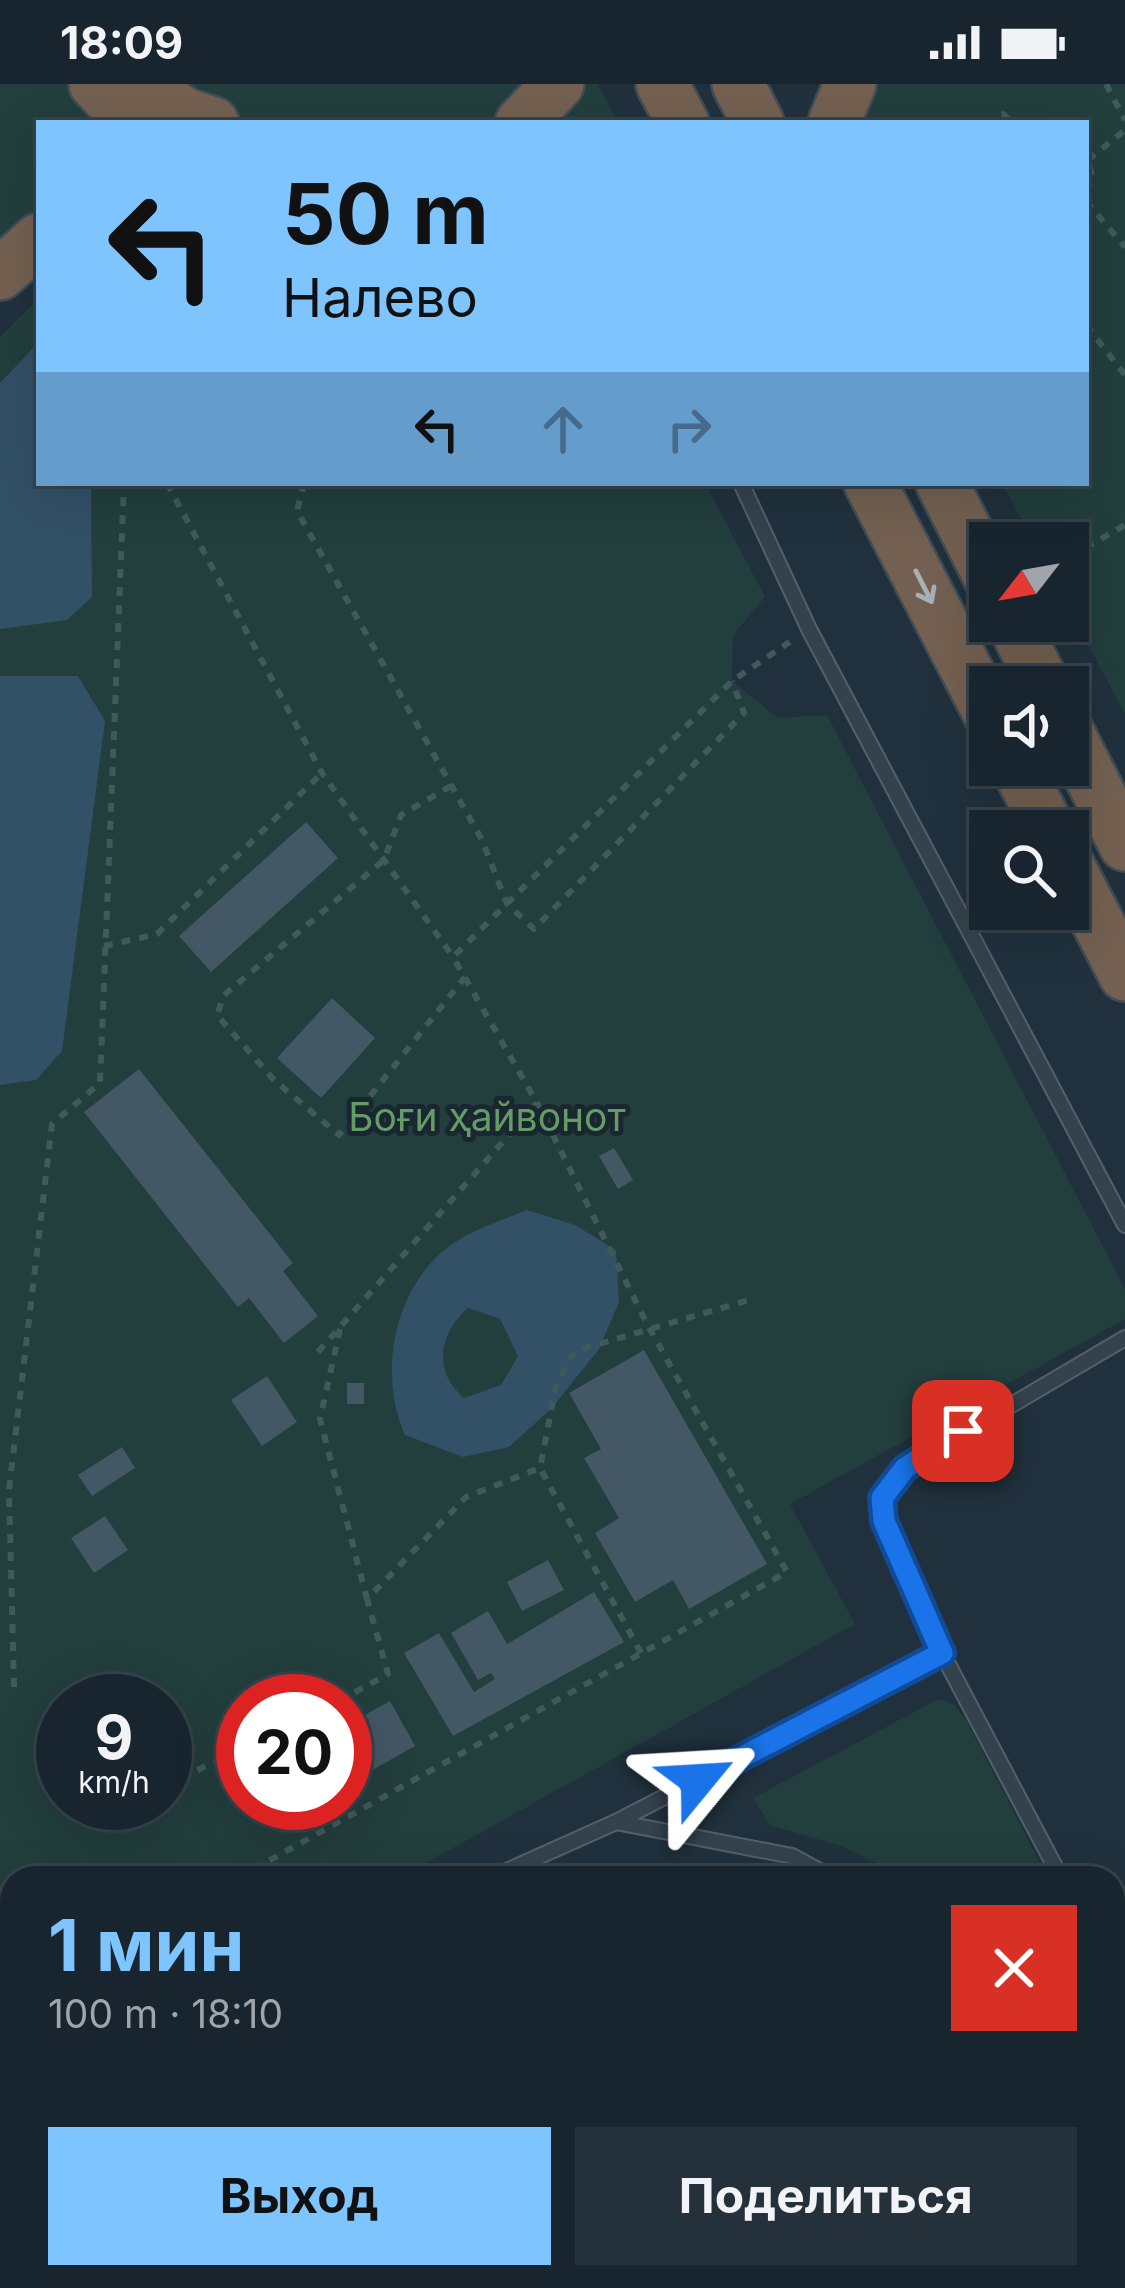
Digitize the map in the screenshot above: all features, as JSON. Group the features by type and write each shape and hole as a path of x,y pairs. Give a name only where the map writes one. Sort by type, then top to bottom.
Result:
{"highway":[{"path":"95,84 130,120"},
{"path":"139,84 186,114 205,120"},
{"path":"524,120 558,84"},
{"path":"662,84 680,120"},
{"path":"738,84 756,120"},
{"path":"835,120 850,84"},
{"path":"0,274 36,242"},
{"path":"872,486 969,674"},
{"path":"944,486 969,536"},
{"path":"1089,774 1125,845"},
{"path":"1089,906 1125,975"}],"lane":[{"path":"743,486 809,629 1125,1225"},
{"path":"1055,1866 942,1653 884,1521 882,1498 890,1480 922,1455 1125,1338"},
{"path":"517,1866 616,1822 942,1653"},
{"path":"616,1822 792,1856 810,1866"}],"path":[{"path":"1106,84 1125,120"},
{"path":"1089,157 1125,130"},
{"path":"1089,205 1125,247"},
{"path":"1089,329 1125,376"},
{"path":"14,1687 9,1490 52,1124 100,1084 124,486"},
{"path":"169,486 322,772 453,957 537,1103 648,1326 787,1572 259,1866"},
{"path":"303,486 297,511 482,840 506,904 534,929 744,713 732,681"},
{"path":"1089,546 1125,525"},
{"path":"453,957 732,681 809,629"},
{"path":"104,946 157,934 322,772"},
{"path":"452,786 401,815 384,860 224,995 217,1016 274,1080 339,1135 465,977"},
{"path":"318,1352 537,1103"},
{"path":"641,1653 540,1468 556,1385 575,1352 648,1326 749,1300"},
{"path":"340,1328 320,1419 388,1674 372,1683"},
{"path":"367,1599 466,1497 540,1468"}],"green space":[{"path":"0,84 77,84 107,120 36,120 36,227 0,257"},
{"path":"115,84 598,84 616,120 160,120"},
{"path":"853,84 1125,84 1125,714 1087,642 1089,522 1023,522 1004,486 1089,486 1089,120 833,120"},
{"name":"Боғи ҳайвонот","path":"36,301 36,486 707,486 765,597 733,635 732,681 778,718 827,715 1125,1289 1125,1319 790,1504 855,1624 421,1866 0,1866 0,337"},
{"path":"939,1699 954,1705 966,1720 1042,1866 884,1866 841,1846 770,1825 753,1798"}],"water":[{"path":"36,345 36,486 91,486 92,597 67,620 0,629 0,383"},
{"path":"0,676 78,676 105,721 62,1051 36,1080 0,1085"},
{"path":"527,1210 575,1225 616,1250 619,1302 599,1349 552,1408 509,1447 463,1457 405,1435 397,1412 392,1363 401,1314 411,1291 451,1245","holes":["468,1308 500,1319 518,1356 501,1385 464,1398 447,1377 444,1365 450,1329"]}],"building":[{"path":"306,822 338,858 211,972 179,936"},
{"path":"332,998 375,1038 321,1098 277,1058"},
{"path":"139,1069 293,1263 283,1271 318,1316 284,1343 249,1298 238,1307 84,1112"},
{"path":"614,1148 633,1180 618,1189 599,1156"},
{"path":"644,1350 767,1564 689,1609 673,1580 635,1602 595,1533 619,1518 584,1458 601,1449 569,1393"},
{"path":"267,1376 297,1422 262,1446 231,1400"},
{"path":"347,1383 364,1383 364,1404 347,1404"},
{"path":"122,1447 135,1468 92,1496 78,1475"},
{"path":"105,1516 128,1550 94,1573 71,1538"},
{"path":"548,1560 564,1590 522,1611 507,1582"},
{"path":"594,1592 624,1642 453,1736 404,1653 439,1633 474,1692 495,1679 491,1673 478,1680 451,1633 488,1611 507,1644"},
{"path":"390,1701 415,1746 372,1770 372,1711"}],"route":[{"path":"698,1780 942,1653 884,1521 882,1498 890,1480 963,1431"}]}
